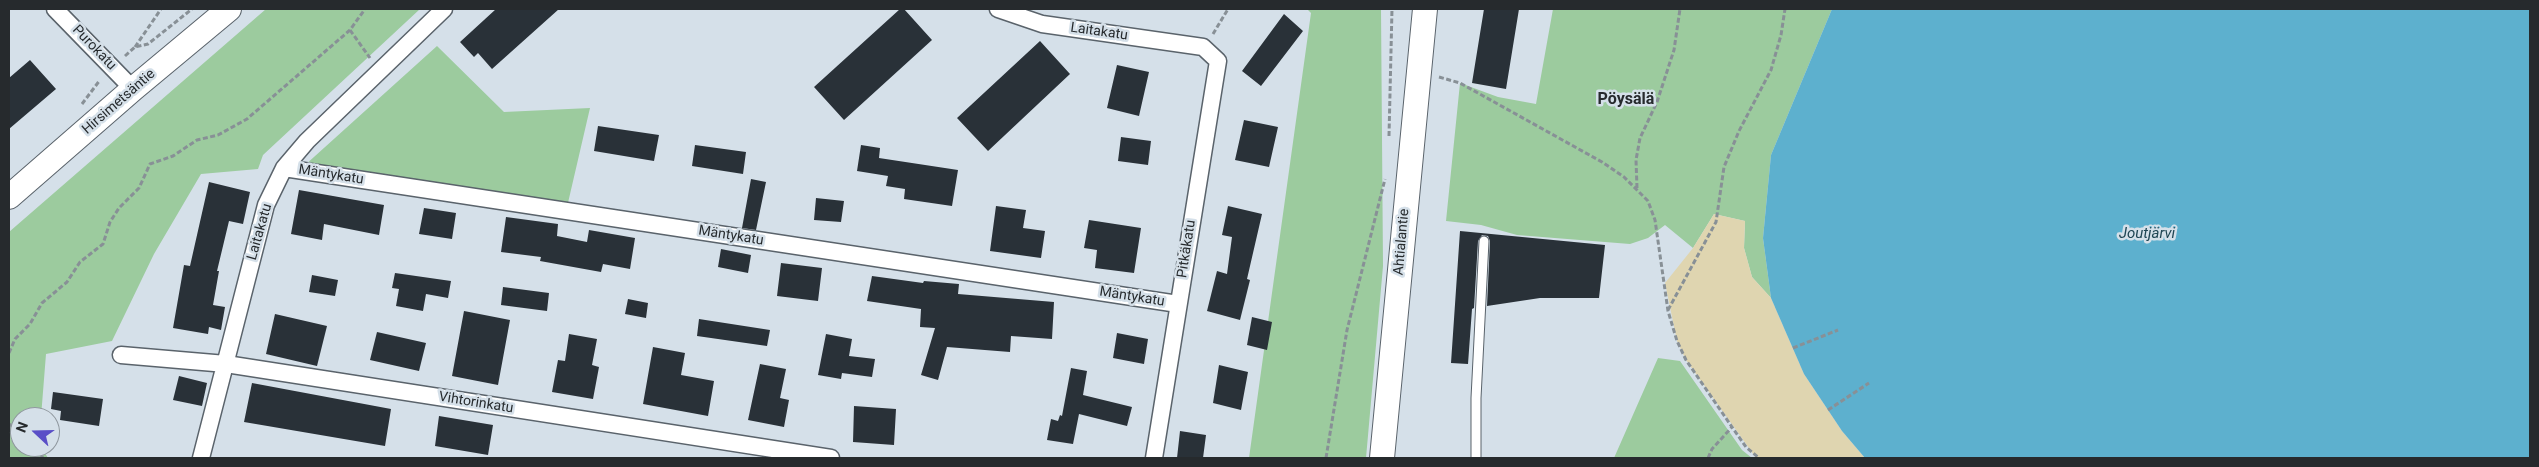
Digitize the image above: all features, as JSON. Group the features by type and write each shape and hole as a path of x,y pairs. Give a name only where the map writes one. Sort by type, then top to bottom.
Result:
{"main road":[{"name":"Hirsimetsäntie","path":"9,197 133,88 229,9"},
{"name":"Ahtialantie","path":"1382,458 1423,15"}],"street":[{"name":"Purokatu","path":"55,9 133,88"},
{"name":"Laitakatu","path":"201,458 266,206 284,168 307,141 444,9"},
{"name":"Laitakatu","path":"998,9 1042,24 1203,47"},
{"name":"Pitkäkatu","path":"1154,458 1218,61 1203,47"},
{"name":"Mäntykatu","path":"284,168 1178,304"},
{"name":"Vihtorinkatu","path":"121,355 226,364 831,458"}],"lane":[{"path":"1476,458 1476,398 1484,241"}],"path":[{"path":"135,47 161,9"},
{"path":"9,353 15,339 30,324 42,303 67,282 80,262 103,244 110,222 139,188 150,164 173,156 197,140 218,134 247,119 350,30 365,9"},
{"path":"1203,47 1228,9"},
{"path":"1389,142 1392,9"},
{"path":"1637,189 1636,160 1640,138 1656,102 1674,50 1680,9"},
{"path":"1779,9 1783,14"},
{"path":"1668,311 1716,222 1724,167 1739,130 1772,70 1781,36 1784,9"},
{"path":"350,30 379,71"},
{"path":"1439,77 1460,83 1602,162 1637,189 1648,201 1655,220 1668,311 1674,333 1686,360 1746,447 1759,458"},
{"path":"1326,458 1347,330 1387,170"},
{"path":"1793,348 1838,330"},
{"path":"1828,410 1869,383"},
{"path":"1708,458 1712,449 1732,427"}],"green space":[{"path":"266,9 420,9 263,155 258,169 201,174 154,254 112,341 46,354 42,407 10,407 10,457 48,458 9,458 9,232"},
{"path":"1307,9 1381,9 1383,266 1366,458 1249,458 1311,13"},
{"path":"1553,9 1832,9 1771,155 1763,238 1771,298 1752,277 1744,248 1745,221 1714,214 1693,248 1665,225 1648,238 1630,244 1517,235 1481,225 1446,221 1460,83 1498,97 1536,104"},
{"path":"437,46 504,112 590,108 564,220 294,175"},
{"path":"1658,358 1680,361 1742,450 1752,458 1614,458"}],"sand":[{"path":"1714,214 1745,221 1744,248 1752,277 1771,298 1804,374 1842,431 1865,458 1756,458 1686,360 1677,341 1665,283 1693,248"}],"water":[{"name":"Joutjärvi","path":"1832,9 2530,9 2530,458 1865,458 1842,431 1804,374 1771,298 1763,238 1771,155"}],"building":[{"path":"496,9 559,9 492,69 478,53 474,57 460,42"},
{"path":"900,9 904,9 932,40 844,120 814,87"},
{"path":"1484,9 1519,9 1506,89 1472,83"},
{"path":"1284,14 1303,31 1261,86 1242,71"},
{"path":"1040,41 1070,74 988,151 957,118"},
{"path":"30,60 56,89 9,129 9,78"},
{"path":"1117,65 1149,72 1139,116 1107,108"},
{"path":"1244,120 1278,127 1269,167 1235,160"},
{"path":"598,126 659,135 654,161 594,151"},
{"path":"1121,137 1151,141 1148,165 1118,161"},
{"path":"695,145 746,152 743,174 692,166"},
{"path":"861,145 880,148 879,158 958,170 952,206 904,199 905,189 886,186 888,176 857,171"},
{"path":"751,179 766,182 756,230 742,228"},
{"path":"209,182 250,192 243,224 229,221 217,271 219,271 213,305 225,307 221,330 209,327 208,334 173,328 184,265 190,266"},
{"path":"299,190 384,205 379,235 324,224 322,240 291,234"},
{"path":"816,198 844,201 841,222 814,220"},
{"path":"996,206 1026,210 1023,228 1045,231 1041,258 990,251"},
{"path":"1228,206 1262,214 1247,279 1250,280 1240,320 1207,311 1217,271 1227,274 1232,237 1222,235"},
{"path":"424,208 456,213 452,239 419,234"},
{"path":"506,217 558,224 557,236 587,242 589,230 635,238 630,269 603,264 601,272 540,261 541,257 501,252"},
{"path":"1089,220 1141,228 1134,273 1095,268 1097,250 1084,248"},
{"path":"1460,231 1605,245 1599,298 1540,298 1487,306 1490,241 1488,236 1482,235 1478,241 1468,364 1451,363"},
{"path":"721,249 751,255 748,273 718,267"},
{"path":"781,263 822,268 818,301 777,296"},
{"path":"395,273 451,281 448,298 426,294 423,311 396,306 399,289 392,288"},
{"path":"312,275 338,280 335,296 309,292"},
{"path":"872,276 923,283 924,281 959,284 958,294 1054,302 1052,339 1011,336 1010,352 947,347 938,380 921,375 935,328 920,327 921,309 867,301"},
{"path":"503,287 549,293 547,311 501,305"},
{"path":"628,299 648,303 646,318 625,314"},
{"path":"464,311 510,320 498,385 452,376"},
{"path":"275,314 327,326 317,366 266,354"},
{"path":"1252,317 1272,322 1267,350 1247,345"},
{"path":"699,319 770,330 767,346 697,336"},
{"path":"377,332 426,343 419,371 370,360"},
{"path":"1117,333 1148,339 1144,364 1113,358"},
{"path":"569,334 597,339 592,365 599,367 593,399 552,392 558,360 565,361"},
{"path":"826,334 852,339 849,356 875,359 872,377 842,373 841,379 818,375"},
{"path":"653,347 685,353 681,375 714,381 708,416 643,404"},
{"path":"760,364 786,369 780,398 789,400 784,427 748,420"},
{"path":"1219,365 1248,372 1241,410 1213,403"},
{"path":"1071,368 1087,371 1083,395 1132,407 1127,426 1079,414 1073,444 1047,440 1051,419 1058,421 1060,415 1062,416"},
{"path":"179,376 207,383 202,406 173,400"},
{"path":"252,383 391,409 385,446 244,422"},
{"path":"53,392 103,399 99,426 60,420 60,407 51,407"},
{"path":"854,406 896,409 894,445 853,442"},
{"path":"439,416 493,425 488,455 435,446"},
{"path":"1180,431 1206,435 1203,458 1177,458"}],"district":[{"name":"Pöysälä","path":"1626,100"}]}
